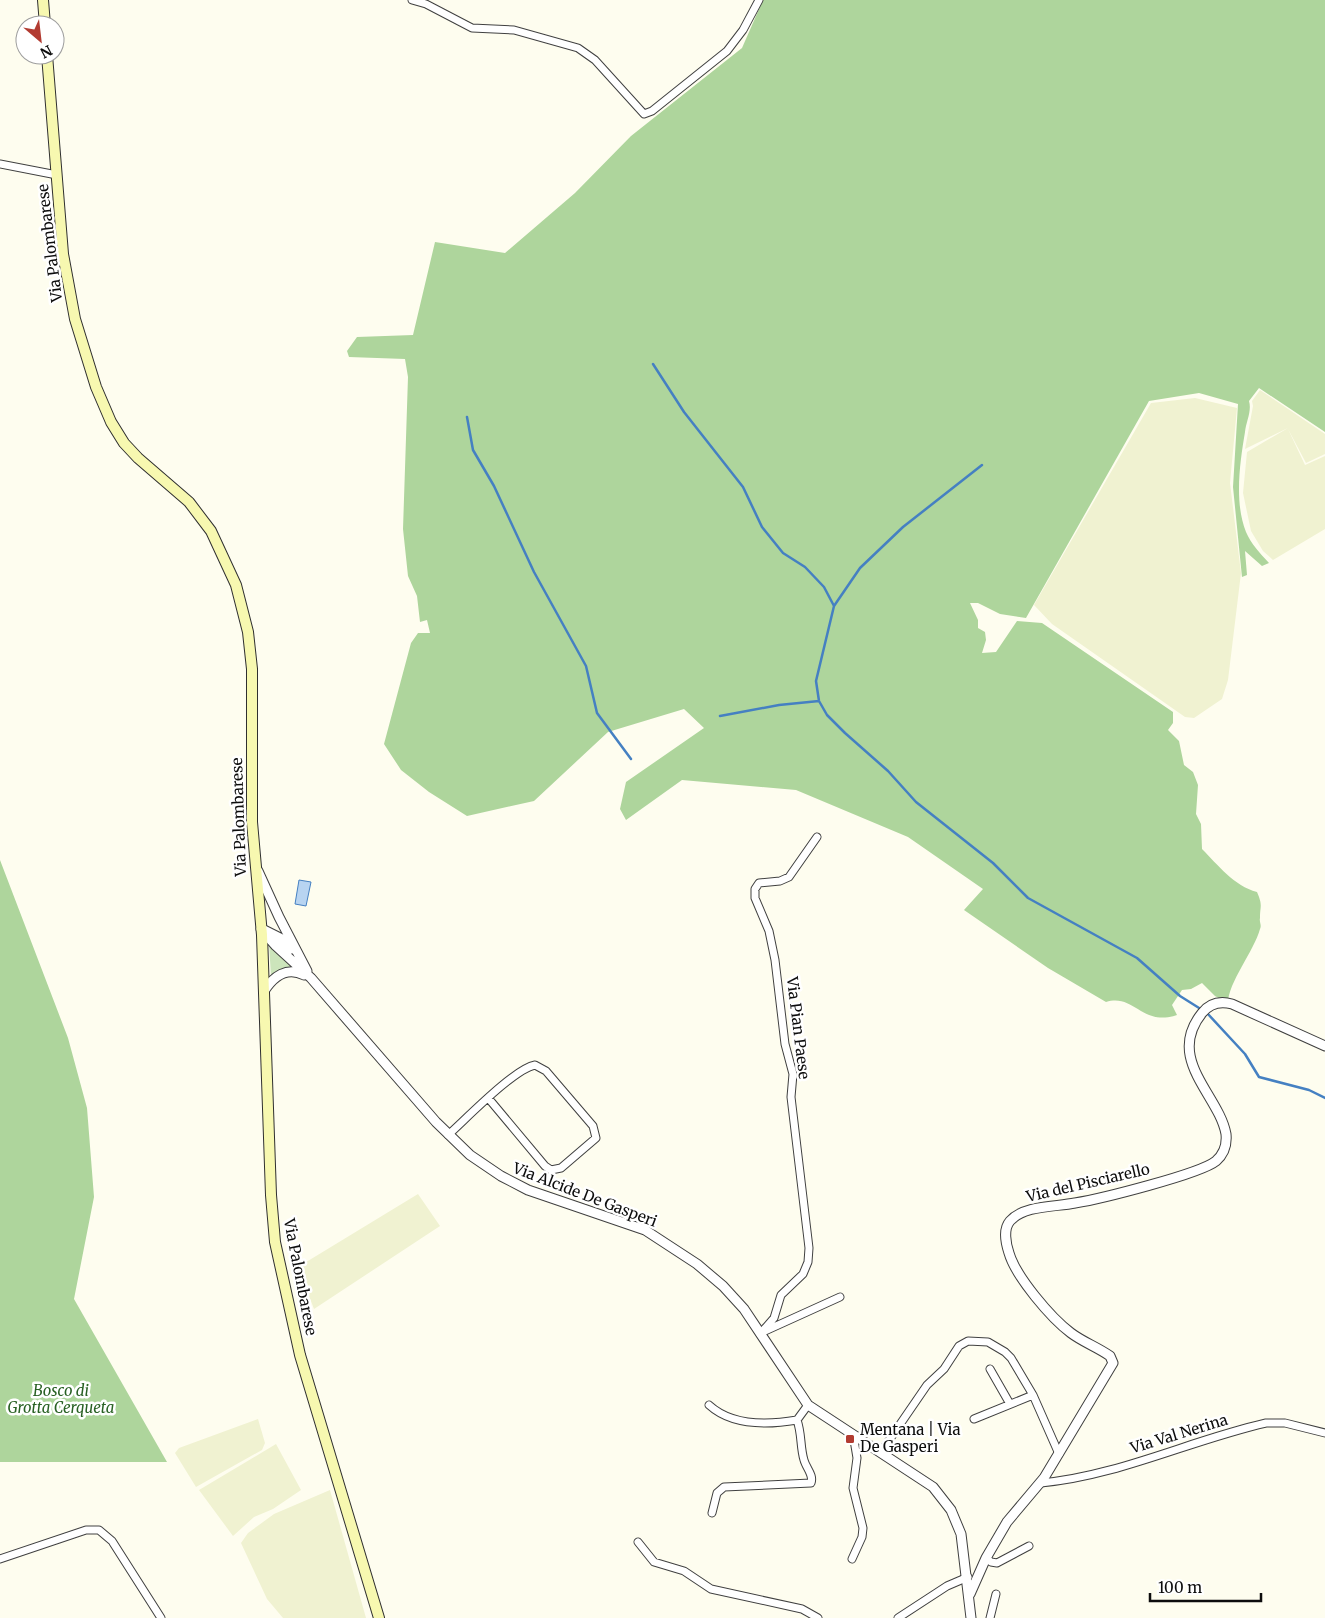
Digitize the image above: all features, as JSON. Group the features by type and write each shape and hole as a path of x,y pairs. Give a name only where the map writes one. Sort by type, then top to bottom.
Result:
{"main road":[{"path":"43,0 44,15"},
{"name":"Via Palombarese","path":"48,65 63,254 72,305 82,345 102,402 116,431 130,450 184,498 200,515 217,542 238,590 248,632 252,660 251,804 261,929 271,1195 277,1257 300,1355 379,1618"}],"street":[{"path":"412,0 430,6 472,28 514,30 578,48 595,60 644,114 652,111 727,51 744,30 759,0"},
{"path":"0,164 57,175"},
{"name":"Via Pian Paese","path":"760,1334 774,1318 781,1295 803,1274 808,1262 809,1248 792,1101 793,1072 786,1048 774,954 768,931 755,900 755,892 758,883 780,881 788,877 817,837"},
{"name":"Via Alcide De Gasperi","path":"255,863 279,917 311,978"},
{"name":"Via Alcide De Gasperi","path":"261,929 282,939 300,957"},
{"name":"Via Alcide De Gasperi","path":"261,929 276,946 311,978 448,1135 480,1162 522,1187 630,1224 665,1242 711,1274 740,1305 808,1405 924,1479 945,1501 961,1534 968,1577 971,1618"},
{"path":"264,991 275,977 286,972 298,972 311,978"},
{"name":"Via del Pisciarello","path":"970,1594 986,1558 1013,1514 1040,1483 1059,1454 1112,1367 1113,1361 1110,1356 1065,1328 1022,1280 1008,1249 1007,1226 1013,1218 1023,1213 1078,1203 1196,1171 1218,1159 1226,1144 1225,1129 1198,1079 1191,1053 1191,1033 1203,1012 1218,1003 1229,1003 1325,1046"},
{"path":"448,1135 489,1099 526,1068 538,1065 546,1071 593,1126 596,1138 561,1168 551,1170 545,1166 489,1099"},
{"path":"760,1334 840,1297"},
{"path":"881,1452 924,1388 944,1369 959,1346 965,1342 986,1342 1005,1352 1033,1395 1059,1454"},
{"path":"990,1369 1010,1404"},
{"path":"974,1419 1033,1395"},
{"path":"709,1405 722,1415 759,1424 797,1420 808,1405"},
{"path":"712,1513 717,1493 724,1487 811,1483 812,1477 804,1460 802,1434 797,1420"},
{"name":"Via Val Nerina","path":"1040,1483 1092,1474 1266,1423 1285,1423 1325,1433"},
{"path":"852,1559 862,1537 863,1528 853,1488 857,1458 853,1434"},
{"path":"0,1559 86,1530 99,1530 112,1541 161,1618"},
{"path":"638,1542 654,1562 682,1570 711,1589 802,1609 818,1618"},
{"path":"986,1558 991,1562 997,1563 1029,1546"},
{"path":"898,1618 947,1586 968,1577"},
{"path":"990,1618 996,1594"}],"green space":[{"path":"763,0 1325,0 1325,432 1259,388 1249,401 1249,413 1240,469 1240,508 1248,536 1269,563 1262,566 1245,551 1247,575 1242,577 1233,487 1238,404 1199,393 1149,401 1026,618 1000,614 978,603 970,603 978,620 978,628 985,632 986,640 982,653 996,652 1017,621 1042,623 1173,712 1173,723 1168,730 1179,741 1184,765 1193,772 1198,785 1196,814 1201,824 1202,849 1234,880 1257,892 1261,903 1261,928 1232,986 1228,1003 1215,996 1202,983 1191,989 1182,990 1172,1005 1177,1015 1165,1018 1147,1014 1124,1002 1116,1000 1106,1002 1048,968 964,910 983,889 908,837 796,790 682,780 626,820 620,809 626,782 704,728 684,709 608,732 534,801 467,816 429,792 401,770 384,744 411,643 418,633 430,633 427,620 420,622 417,596 408,576 403,529 408,377 405,359 349,357 347,351 357,337 413,335 435,242 505,253 575,193 631,136 742,48"},
{"path":"1260,390 1325,434 1325,454 1306,463 1288,429 1305,465 1325,456 1325,529 1273,560 1263,551 1251,531 1243,493 1247,452 1288,428 1245,449 1253,406 1252,401"},
{"path":"1195,398 1237,408 1230,483 1241,573 1228,680 1222,699 1194,718 1185,717 1052,624 1034,605 1151,403"},
{"name":"Bosco di Grotta Cerqueta","path":"0,860 68,1038 87,1108 94,1197 74,1299 167,1462 0,1462"},
{"path":"269,944 293,968 271,976"},
{"path":"418,1194 440,1226 314,1309 298,1267"},
{"path":"258,1419 265,1443 262,1450 196,1487 175,1453 179,1448"},
{"path":"276,1444 301,1490 273,1509 254,1517 233,1536 199,1490"},
{"path":"330,1490 366,1618 283,1618 267,1599 241,1543 248,1533 274,1514"}],"water":[{"path":"299,880 311,882 306,906 295,904"}],"waterway":[{"path":"653,364 684,412 743,487 762,527 783,553 805,567 824,587 834,606"},
{"path":"467,417 473,450 494,486 534,572 586,666 597,713 631,759"},
{"path":"982,465 903,527 860,568 834,606 816,681 819,701 827,715 888,771 916,802 993,863 1028,898 1137,958 1180,996 1207,1013 1245,1054 1259,1077 1309,1090 1325,1098"},
{"path":"720,716 779,705 819,701"}],"place":[{"name":"Mentana | Via De Gasperi","path":"850,1439"}]}
